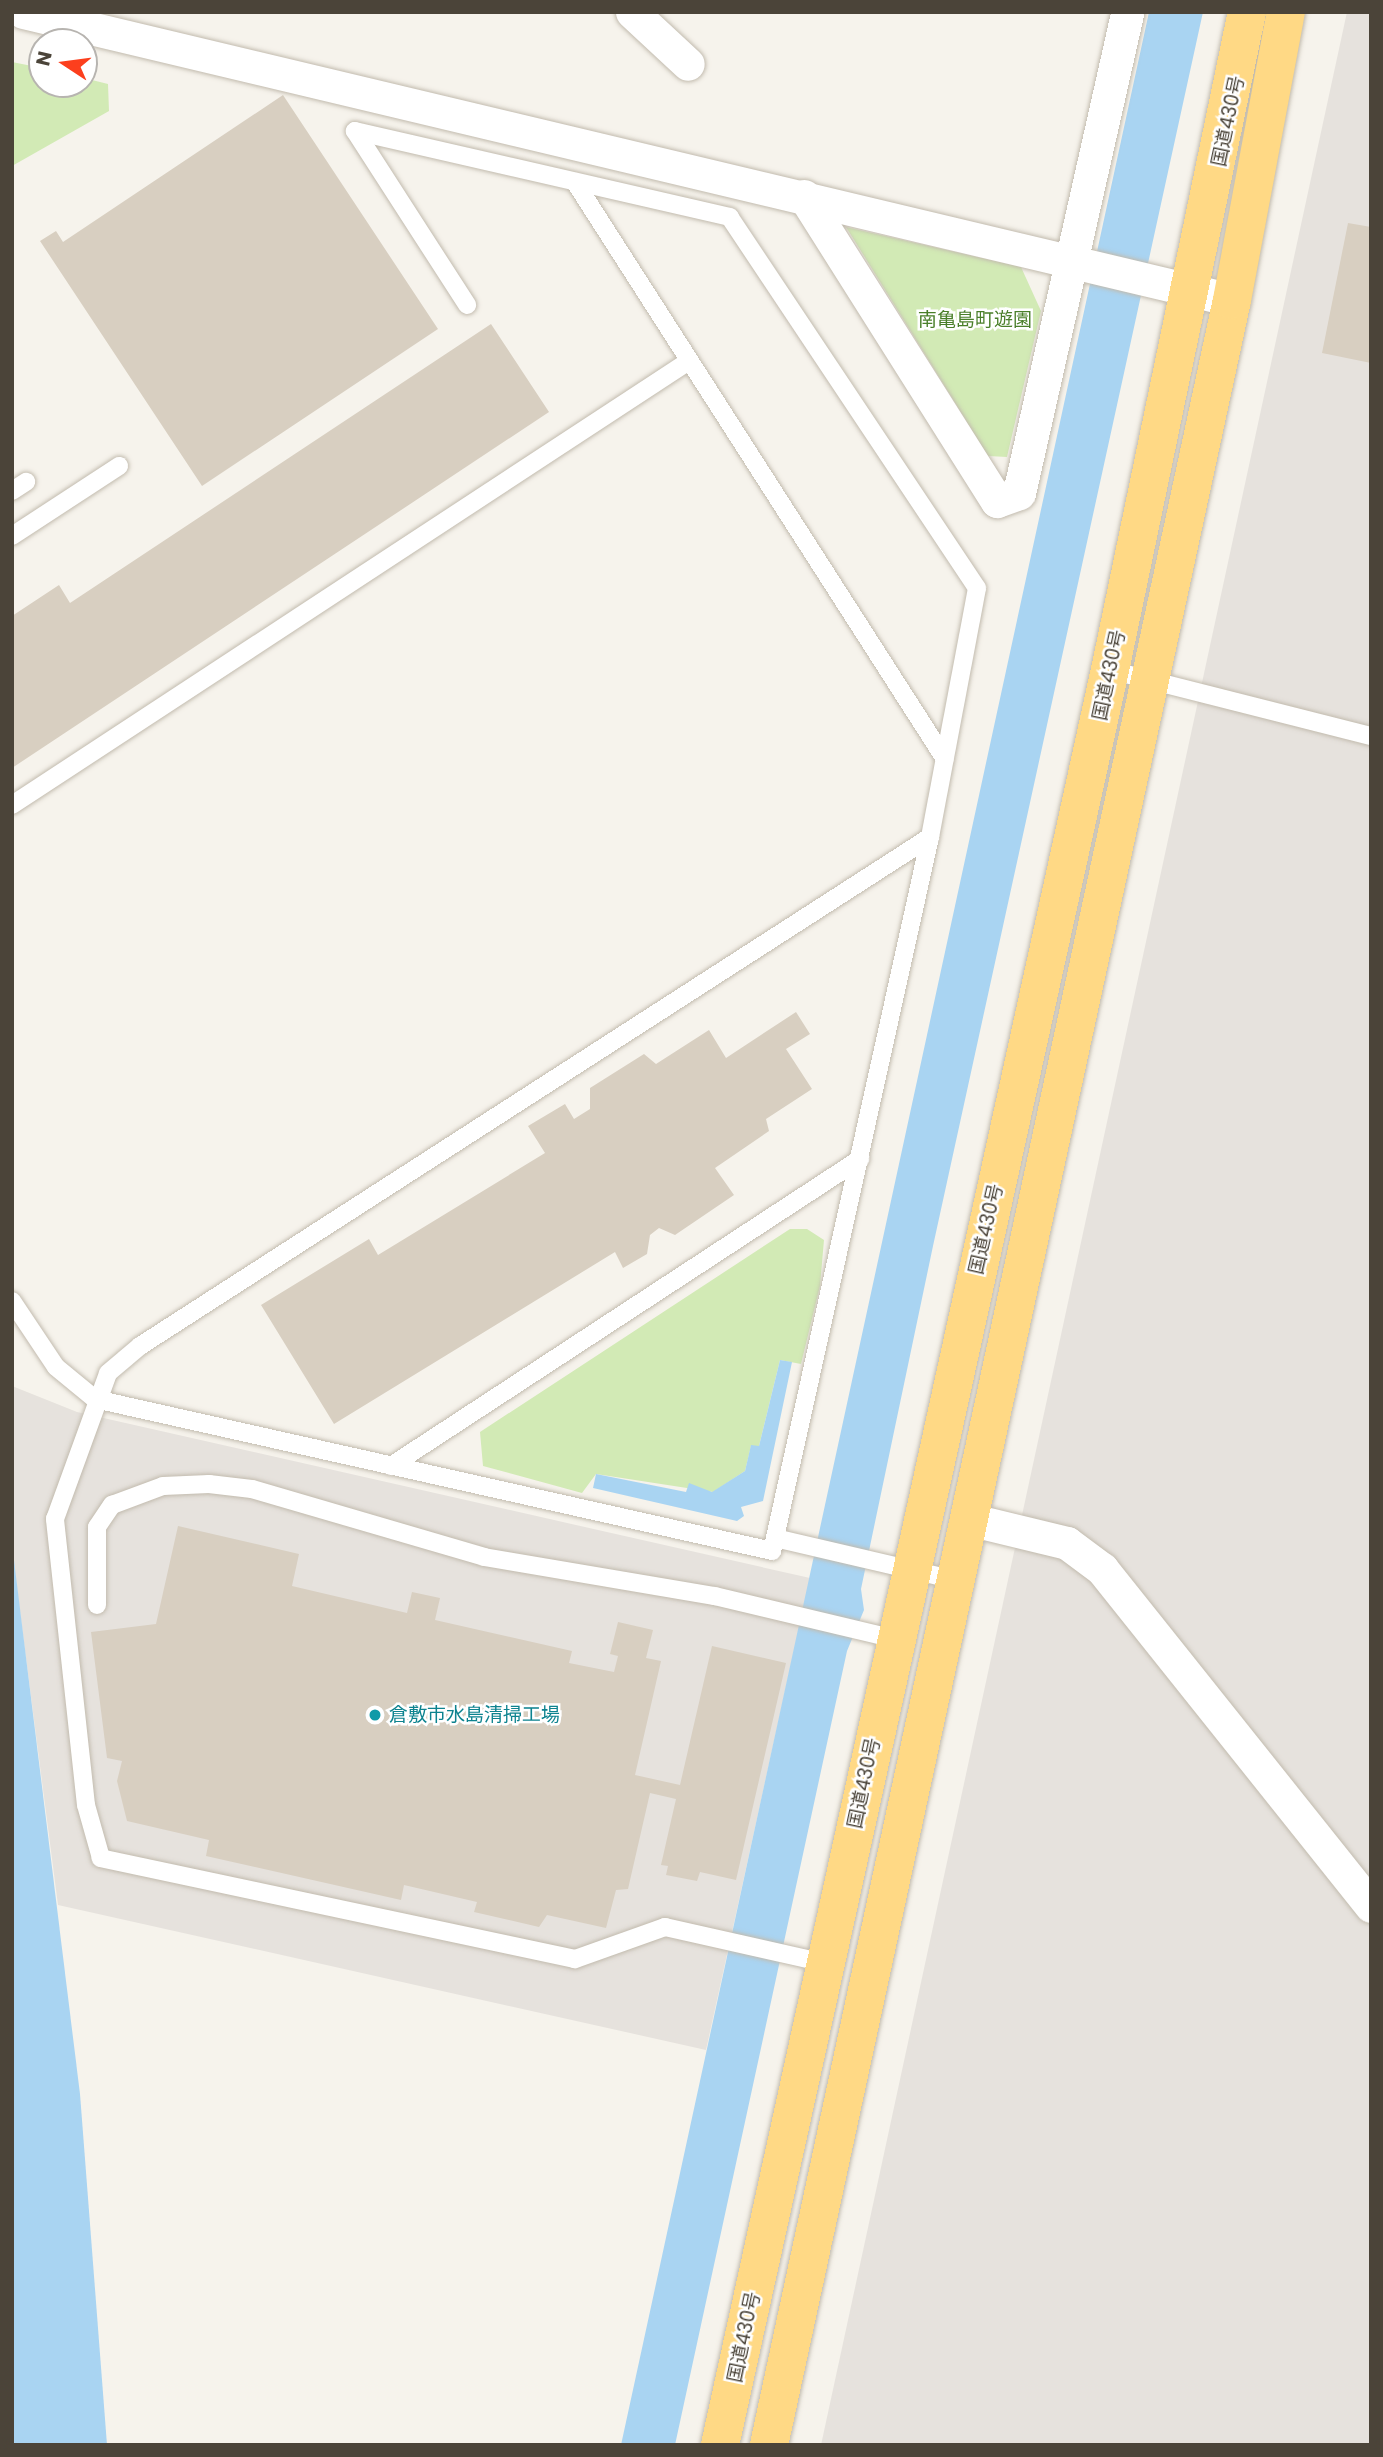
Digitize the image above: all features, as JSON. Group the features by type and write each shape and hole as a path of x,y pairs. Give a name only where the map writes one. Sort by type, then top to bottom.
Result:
{"highway":[{"name":"国道430号","path":"720,2445 807,1959 877,1635 910,1569 1110,670 1192,290 1247,12"},
{"name":"国道430号","path":"769,2445 1232,300 1286,12"}],"street":[{"path":"23,12 1232,300"},
{"path":"632,12 688,64"},
{"path":"804,196 997,501 1019,493 1080,263 1127,12"},
{"path":"968,1519 1067,1543 1102,1569 1371,1906"}],"lane":[{"path":"12,1301 56,1367 95,1399 772,1551 930,837 976,588 730,217 355,131 467,305"},
{"path":"575,182 945,759"},
{"path":"12,805 689,362"},
{"path":"12,536 119,466"},
{"path":"1110,670 1371,736"},
{"path":"807,1959 665,1927 575,1959 101,1858 86,1805 55,1519 95,1399 108,1373 140,1346 930,837"},
{"path":"391,1466 859,1159"},
{"path":"97,1605 97,1527 112,1505 163,1486 209,1484 251,1489 496,1560 797,1616 877,1635"},
{"path":"775,1538 955,1580"}],"shaded area":[{"path":"1347,12 1371,12 1371,2445 821,2445"},
{"path":"12,1386 77,1412 810,1578 706,2050 58,1905 12,1550"}],"green space":[{"path":"12,62 28,65 28,98 98,98 98,82 108,84 109,111 12,166"},
{"name":"南亀島町遊園","path":"846,227 1021,267 1041,311 1007,457 988,456"},
{"path":"790,1229 807,1229 824,1240 820,1286 801,1364 780,1360 759,1446 751,1446 745,1471 713,1492 596,1474 582,1493 483,1466 480,1432"}],"water":[{"path":"1149,12 1203,12 933,1246 861,1589 864,1610 847,1651 675,2445 621,2445"},
{"path":"780,1360 792,1362 763,1501 741,1507 744,1516 737,1521 593,1488 596,1474 686,1492 689,1483 712,1492 745,1471 751,1445 759,1446"},
{"path":"12,1544 80,2094 107,2445 12,2445"}],"building":[{"path":"283,95 438,329 202,486 40,241 56,231 63,242"},
{"path":"1348,223 1371,227 1371,363 1322,353"},
{"path":"491,324 549,412 12,768 12,616 59,585 70,603"},
{"path":"796,1012 810,1034 786,1049 812,1089 766,1119 769,1131 715,1168 734,1195 675,1235 659,1228 650,1235 647,1254 623,1268 615,1252 334,1424 261,1305 369,1239 378,1255 545,1153 528,1126 565,1104 574,1119 590,1109 590,1088 644,1054 656,1064 709,1030 726,1058"},
{"name":"倉敷市水島清掃工場","path":"178,1526 299,1554 292,1586 407,1613 412,1592 440,1598 435,1620 572,1651 569,1663 614,1672 618,1656 610,1654 618,1622 653,1630 646,1658 661,1661 635,1775 680,1785 712,1646 786,1663 736,1880 700,1872 697,1881 666,1875 668,1866 661,1865 676,1799 650,1793 628,1889 616,1890 606,1928 547,1915 539,1927 474,1912 477,1902 404,1885 401,1900 206,1856 209,1840 127,1821 117,1781 122,1761 107,1758 91,1632 156,1624"}],"place":[{"name":"倉敷市水島清掃工場","path":"375,1715"}]}
